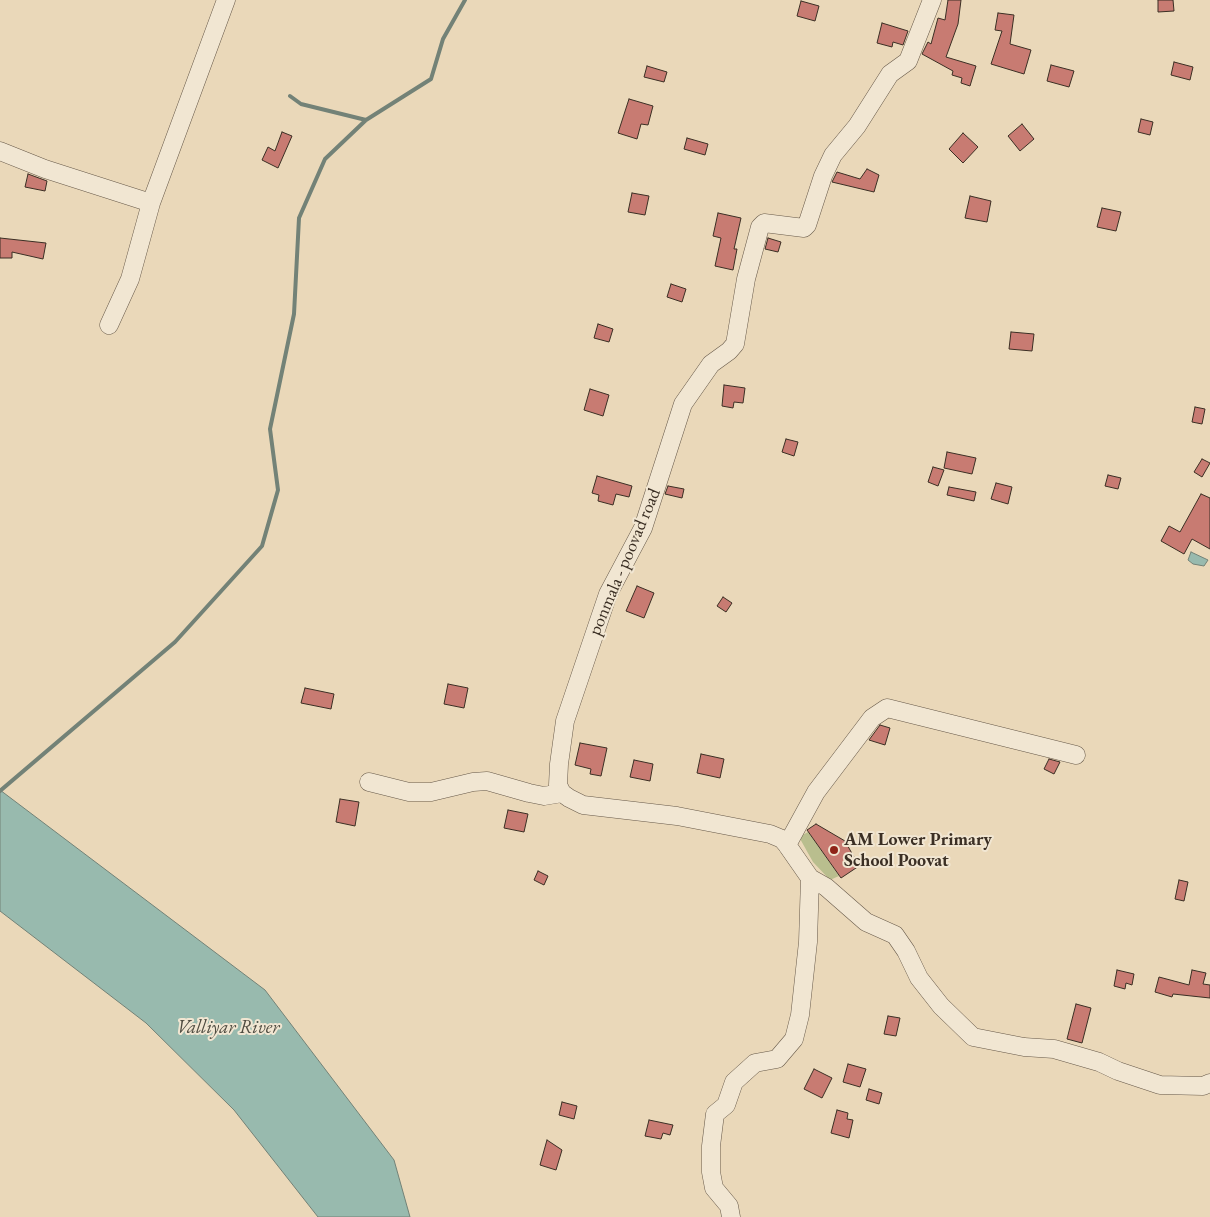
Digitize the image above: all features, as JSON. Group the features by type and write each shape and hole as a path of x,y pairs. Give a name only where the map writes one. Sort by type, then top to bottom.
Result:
{"street":[{"path":"109,325 130,279 151,203 226,0"},
{"name":"ponmala - poovad road","path":"562,793 558,785 565,721 599,619 608,594 643,528 683,404 711,364 729,351 735,344 746,279 760,227 764,223 804,228 808,225 822,176 833,155 857,126 890,74 908,60 932,0"},
{"path":"0,151 45,169 151,203"},
{"path":"787,845 822,784 872,718 887,708 1076,755"},
{"path":"369,782 410,792 431,792 487,780 544,796 562,793 583,806 677,816 770,834 782,839 810,878 826,887 866,922 894,935 906,951 919,978 941,1006 973,1037 1024,1047 1054,1049 1099,1062 1118,1071 1160,1085 1203,1086 1210,1083"},
{"path":"731,1217 729,1206 714,1188 711,1172 711,1146 715,1114 726,1105 734,1082 755,1063 777,1059 794,1039 800,1014 808,942 810,878"}],"green space":[{"path":"808,832 839,876 830,880 813,862 799,837"}],"water":[{"path":"1191,552 1208,560 1204,566 1193,564 1188,560"},
{"name":"Valliyar River","path":"0,790 265,990 394,1160 410,1217 318,1217 234,1110 146,1023 0,911"}],"building":[{"path":"948,0 961,0 958,24 946,57 976,66 970,86 961,83 962,78 952,75 953,71 922,54 928,42 931,44 938,18 945,20"},
{"path":"1158,0 1173,0 1174,11 1158,12"},
{"path":"801,1 819,6 815,21 797,16"},
{"path":"998,13 1014,15 1010,44 1031,50 1024,74 991,64 1002,31 995,30"},
{"path":"882,23 908,31 903,45 893,42 892,47 877,43"},
{"path":"1174,62 1193,67 1190,80 1171,75"},
{"path":"1051,65 1074,71 1069,87 1047,81"},
{"path":"647,66 667,72 664,82 644,77"},
{"path":"629,99 653,106 648,125 641,124 637,139 618,133"},
{"path":"1141,119 1153,122 1150,135 1138,132"},
{"path":"1022,124 1034,139 1020,151 1008,136"},
{"path":"282,132 292,136 278,168 262,160 268,147 275,151"},
{"path":"963,133 978,147 963,163 949,149"},
{"path":"687,138 708,144 705,155 684,149"},
{"path":"867,169 879,175 874,192 832,182 837,172 860,179"},
{"path":"28,174 47,181 45,191 25,187"},
{"path":"632,193 649,196 645,215 628,212"},
{"path":"970,196 991,201 987,222 965,218"},
{"path":"1102,208 1121,212 1116,231 1097,227"},
{"path":"718,213 741,218 734,249 737,249 733,270 715,266 721,238 713,236"},
{"path":"0,238 46,243 43,259 12,252 12,258 0,258"},
{"path":"768,238 781,242 778,252 765,249"},
{"path":"671,284 686,289 682,302 667,297"},
{"path":"598,324 613,329 609,342 594,338"},
{"path":"1011,332 1034,334 1032,351 1009,349"},
{"path":"724,385 745,388 743,403 734,402 733,408 722,406"},
{"path":"590,389 609,395 603,416 584,410"},
{"path":"1195,407 1205,409 1202,424 1192,422"},
{"path":"786,439 798,442 794,456 782,452"},
{"path":"947,452 976,458 972,474 944,468"},
{"path":"1202,459 1210,463 1202,477 1194,472"},
{"path":"933,467 944,470 938,486 928,482"},
{"path":"1108,475 1121,478 1118,489 1105,486"},
{"path":"597,476 632,486 629,497 616,494 613,505 598,501 599,495 592,493"},
{"path":"996,483 1012,487 1008,504 991,499"},
{"path":"668,486 684,489 682,498 665,494"},
{"path":"949,487 976,492 974,501 947,495"},
{"path":"1201,494 1210,498 1210,549 1192,539 1184,554 1161,541 1169,526 1180,532"},
{"path":"637,586 654,593 644,618 626,611"},
{"path":"723,597 732,603 726,612 717,606"},
{"path":"448,684 468,688 464,708 444,704"},
{"path":"305,688 334,694 331,709 301,703"},
{"path":"880,725 890,728 885,745 869,740"},
{"path":"580,743 607,748 601,776 590,774 591,769 575,765"},
{"path":"701,754 724,759 720,778 697,773"},
{"path":"1049,759 1060,762 1054,774 1044,769"},
{"path":"634,760 653,764 650,781 630,777"},
{"path":"340,799 359,802 355,826 336,822"},
{"path":"508,810 528,814 524,832 504,828"},
{"path":"816,824 845,841 859,866 841,878 807,830"},
{"path":"538,871 548,876 544,885 534,880"},
{"path":"1179,880 1188,882 1184,901 1175,899"},
{"path":"1117,970 1134,974 1132,985 1126,983 1125,989 1114,986"},
{"path":"1192,970 1206,973 1203,984 1210,985 1210,998 1173,994 1172,997 1155,992 1159,977 1189,985"},
{"path":"1076,1004 1091,1008 1082,1043 1067,1039"},
{"path":"888,1016 900,1018 896,1036 884,1034"},
{"path":"848,1064 866,1069 860,1087 843,1082"},
{"path":"814,1069 832,1078 822,1098 804,1089"},
{"path":"869,1089 882,1093 879,1104 866,1100"},
{"path":"562,1102 577,1106 574,1119 559,1115"},
{"path":"837,1110 848,1113 847,1119 853,1120 849,1138 831,1133"},
{"path":"649,1120 673,1125 670,1135 663,1133 661,1139 645,1136"},
{"path":"547,1140 562,1150 556,1170 540,1165"}],"waterway":[{"path":"0,791 175,642 262,546 278,490 270,429 294,314 299,218 325,159 366,120 431,79 443,39 465,0"},
{"path":"290,96 301,104 366,120"}],"place":[{"name":"AM Lower Primary School Poovat","path":"834,850"}]}
